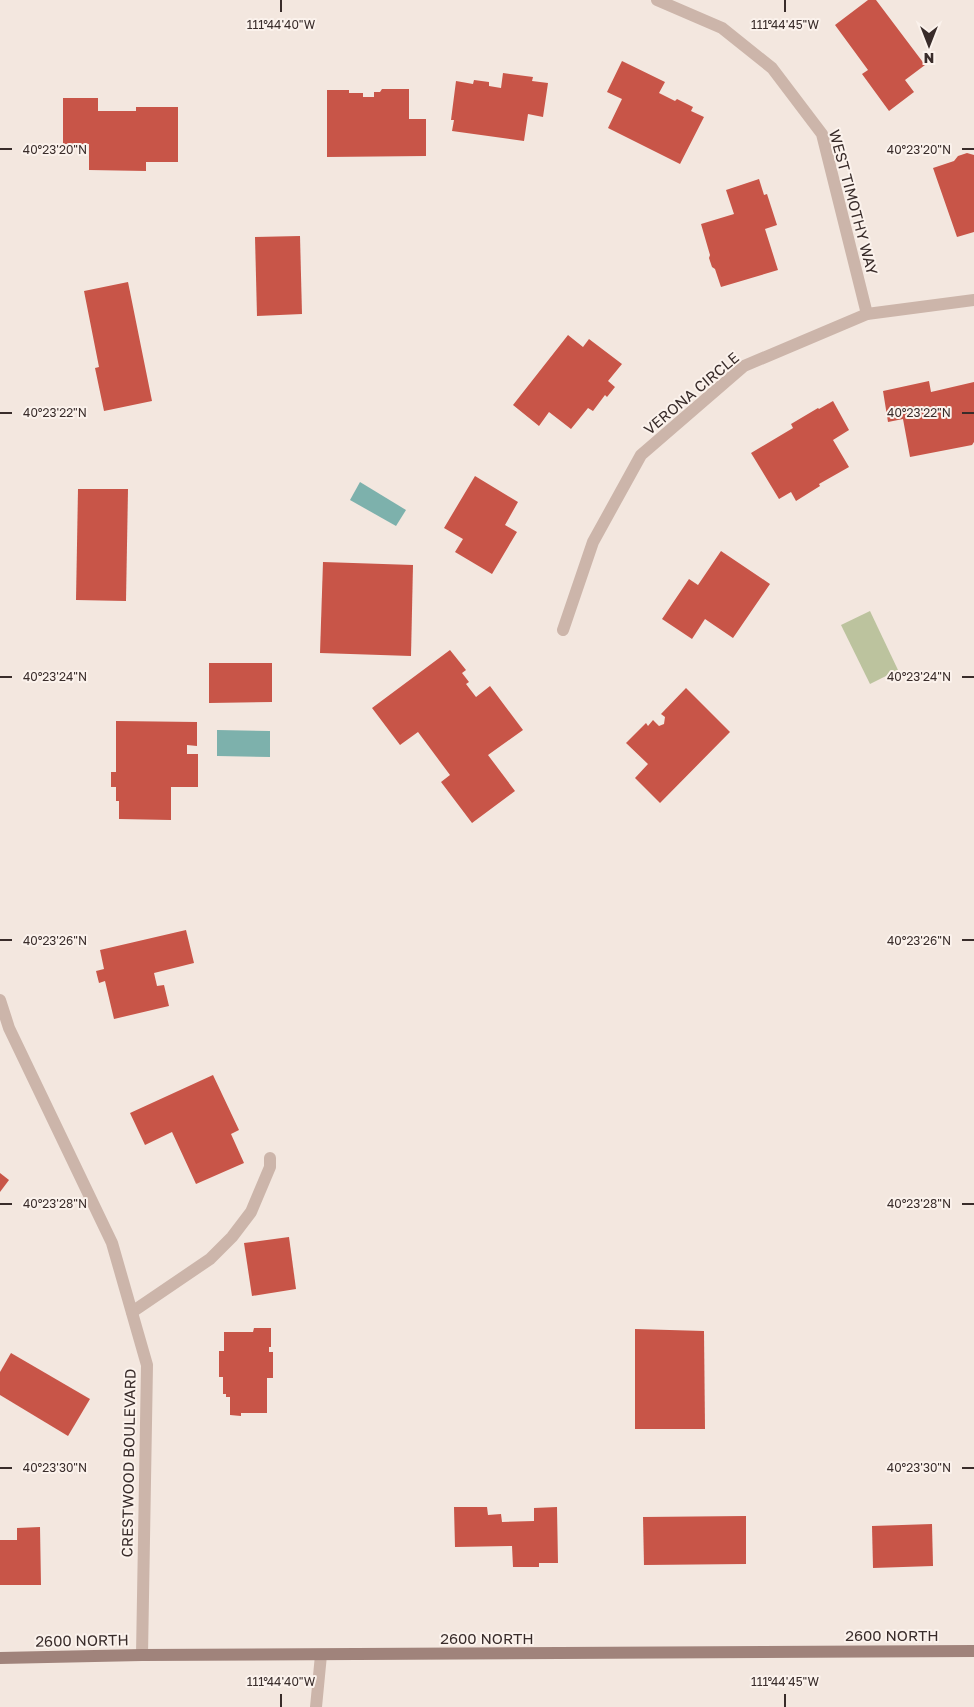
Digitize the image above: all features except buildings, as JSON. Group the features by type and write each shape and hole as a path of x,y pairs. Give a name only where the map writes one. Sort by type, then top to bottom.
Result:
{"street":[{"name":"WEST TIMOTHY WAY","path":"657,0 722,28 772,68 822,134 867,314"},
{"name":"VERONA CIRCLE","path":"564,630 593,542 641,456 744,366 867,314 974,300"},
{"name":"CRESTWOOD BOULEVARD","path":"0,1000 9,1028 112,1243 146,1365 142,1655"},
{"path":"132,1312 210,1260 232,1237 251,1212 270,1167 270,1158"},
{"name":"2600 NORTH","path":"0,1658 142,1655 974,1651"},
{"path":"316,1707 321,1655"}],"green space":[{"path":"870,611 898,670 870,684 841,625"}],"water":[{"path":"360,482 406,510 396,526 350,500"},
{"path":"217,730 270,731 270,757 217,756"}]}
